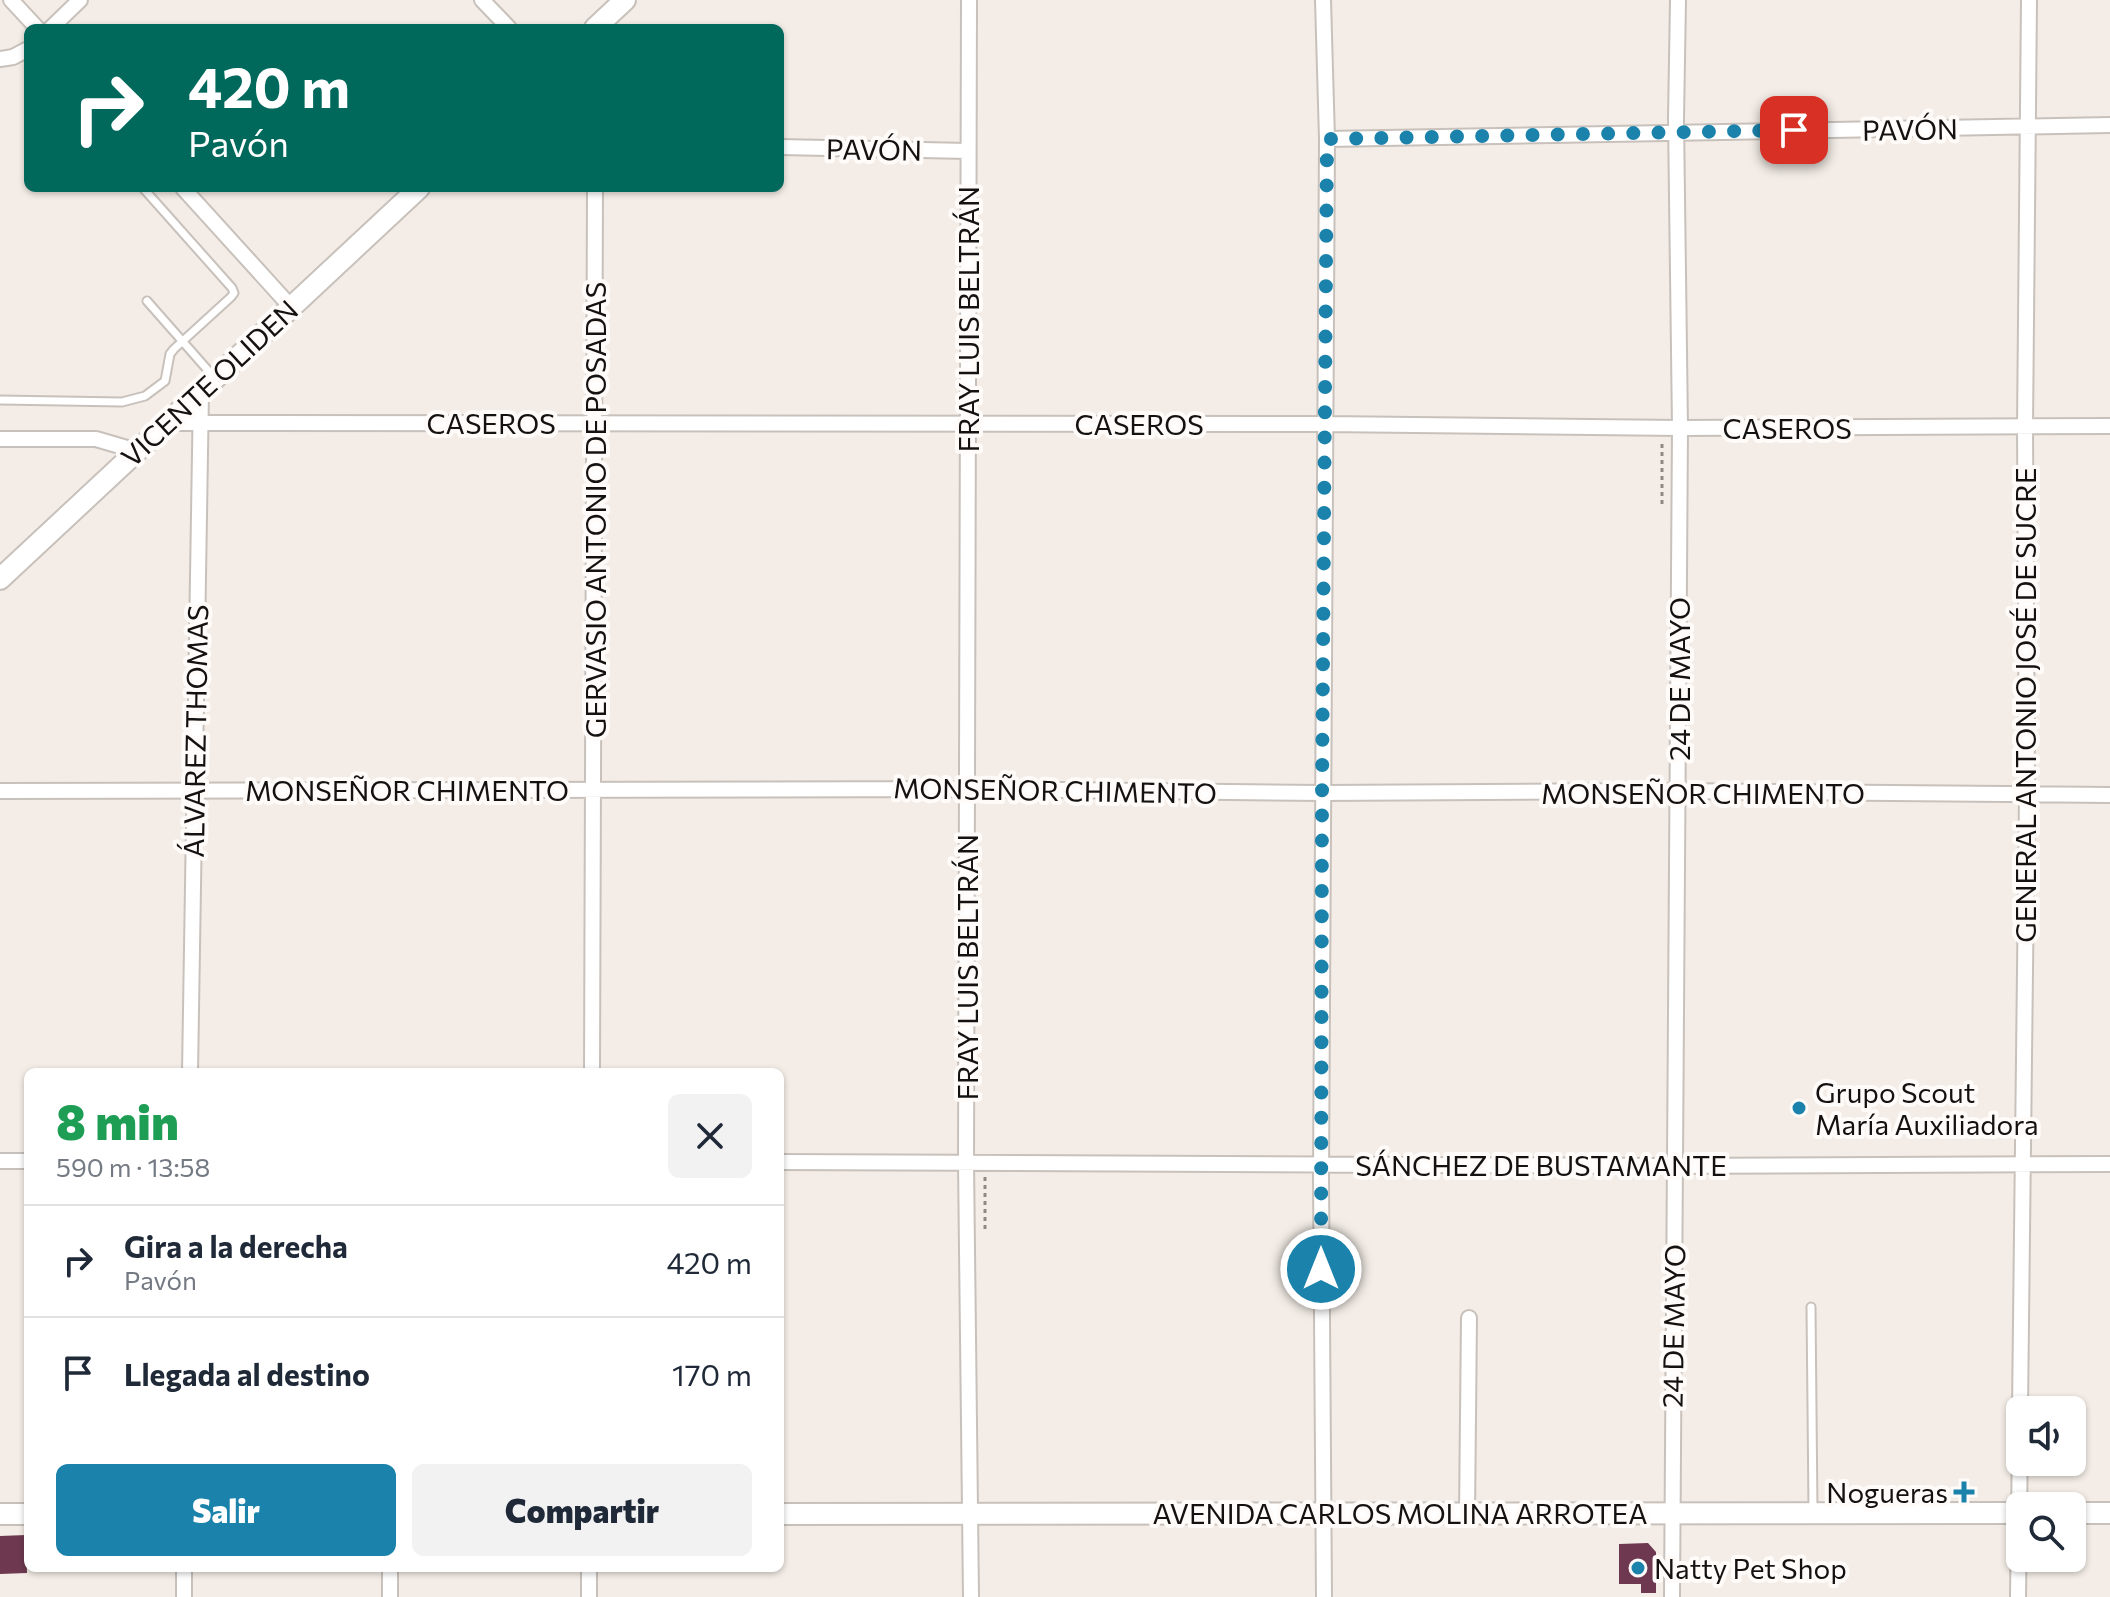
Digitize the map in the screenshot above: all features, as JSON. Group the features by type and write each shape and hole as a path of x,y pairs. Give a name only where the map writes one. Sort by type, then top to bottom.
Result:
{"street":[{"path":"11,0 33,24"},
{"path":"55,24 80,0"},
{"path":"482,0 505,24"},
{"path":"599,24 625,0"},
{"name":"FRAY LUIS BELTRÁN","path":"969,0 966,1162 971,1597"},
{"path":"1323,0 1327,139 1322,793 1324,1597"},
{"name":"24 DE MAYO","path":"1672,1597 1680,428 1676,131 1678,0"},
{"name":"GENERAL ANTONIO JOSÉ DE SUCRE","path":"2020,1396 2027,794 2025,427 2029,0"},
{"path":"0,59 24,51"},
{"name":"PAVÓN","path":"1327,139 2110,125"},
{"name":"PAVÓN","path":"784,147 968,151"},
{"path":"187,192 291,307"},
{"name":"VICENTE OLIDEN","path":"0,579 415,192"},
{"name":"GERVASIO ANTONIO DE POSADAS","path":"592,1068 595,192"},
{"name":"ÁLVAREZ THOMAS","path":"190,1068 201,422 208,384"},
{"name":"CASEROS","path":"169,423 1326,424 1663,428 2110,426"},
{"path":"0,439 96,439 137,451"},
{"name":"MONSEÑOR CHIMENTO","path":"0,791 967,789 2110,795"},
{"path":"0,1161 24,1161"},
{"name":"SÁNCHEZ DE BUSTAMANTE","path":"784,1162 1676,1166 2110,1164"},
{"path":"1467,1514 1469,1318"},
{"name":"AVENIDA CARLOS MOLINA ARROTEA","path":"784,1514 2006,1513"},
{"path":"2086,1513 2110,1513"},
{"path":"0,1514 24,1514"},
{"path":"184,1572 184,1597"},
{"path":"390,1572 390,1597"},
{"path":"589,1572 589,1597"},
{"path":"2018,1597 2019,1572"}],"lane":[{"path":"0,400 132,400 159,388 165,381 170,354 234,293 146,192"},
{"path":"147,301 182,342 208,384"},
{"path":"1811,1307 1813,1513"}],"path":[{"path":"1662,511 1663,428"},
{"path":"984,1240 985,1176"}],"building":[{"path":"24,1535 24,1572 27,1573 0,1574 0,1536"},
{"name":"Natty Pet Shop","path":"1648,1543 1656,1552 1656,1593 1641,1593 1641,1584 1619,1584 1619,1544"}],"place":[{"name":"Grupo Scout María Auxiliadora","path":"1799,1108"},
{"name":"Nogueras","path":"1964,1492"},
{"name":"Natty Pet Shop","path":"1638,1568"}],"route":[{"path":"1321,1269 1327,139 1794,130"}]}
